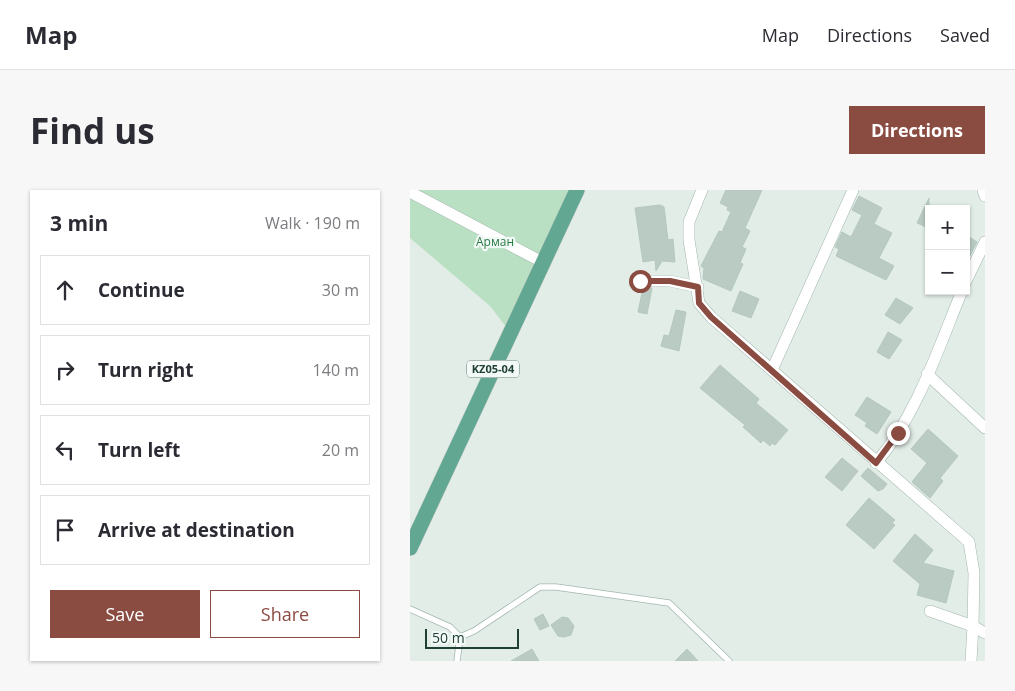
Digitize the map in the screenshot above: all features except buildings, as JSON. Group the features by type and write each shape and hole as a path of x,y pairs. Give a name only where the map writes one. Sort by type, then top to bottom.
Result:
{"main road":[{"name":"KZ05-04","path":"412,539 577,190"}],"street":[{"path":"702,190 689,222 689,240 698,287 699,303 711,317 876,463 969,542 974,573 971,661"},
{"path":"772,370 853,190"},
{"path":"983,190 985,196"},
{"path":"410,192 544,263"},
{"path":"970,273 985,242"},
{"path":"640,281 670,281 698,287"},
{"path":"876,463 898,433 927,374 960,295"},
{"path":"927,374 985,428"},
{"path":"930,611 973,626 985,633"}],"lane":[{"path":"460,637 474,631 540,587 556,587 669,603 729,661"},
{"path":"410,609 432,617 450,627 460,637"},
{"path":"457,661 460,637"}],"green space":[{"name":"Арман","path":"410,190 577,190 510,332 490,306 410,238"}],"route":[{"path":"640,281 670,281 698,287 699,303 711,317 876,463 898,433"}]}
